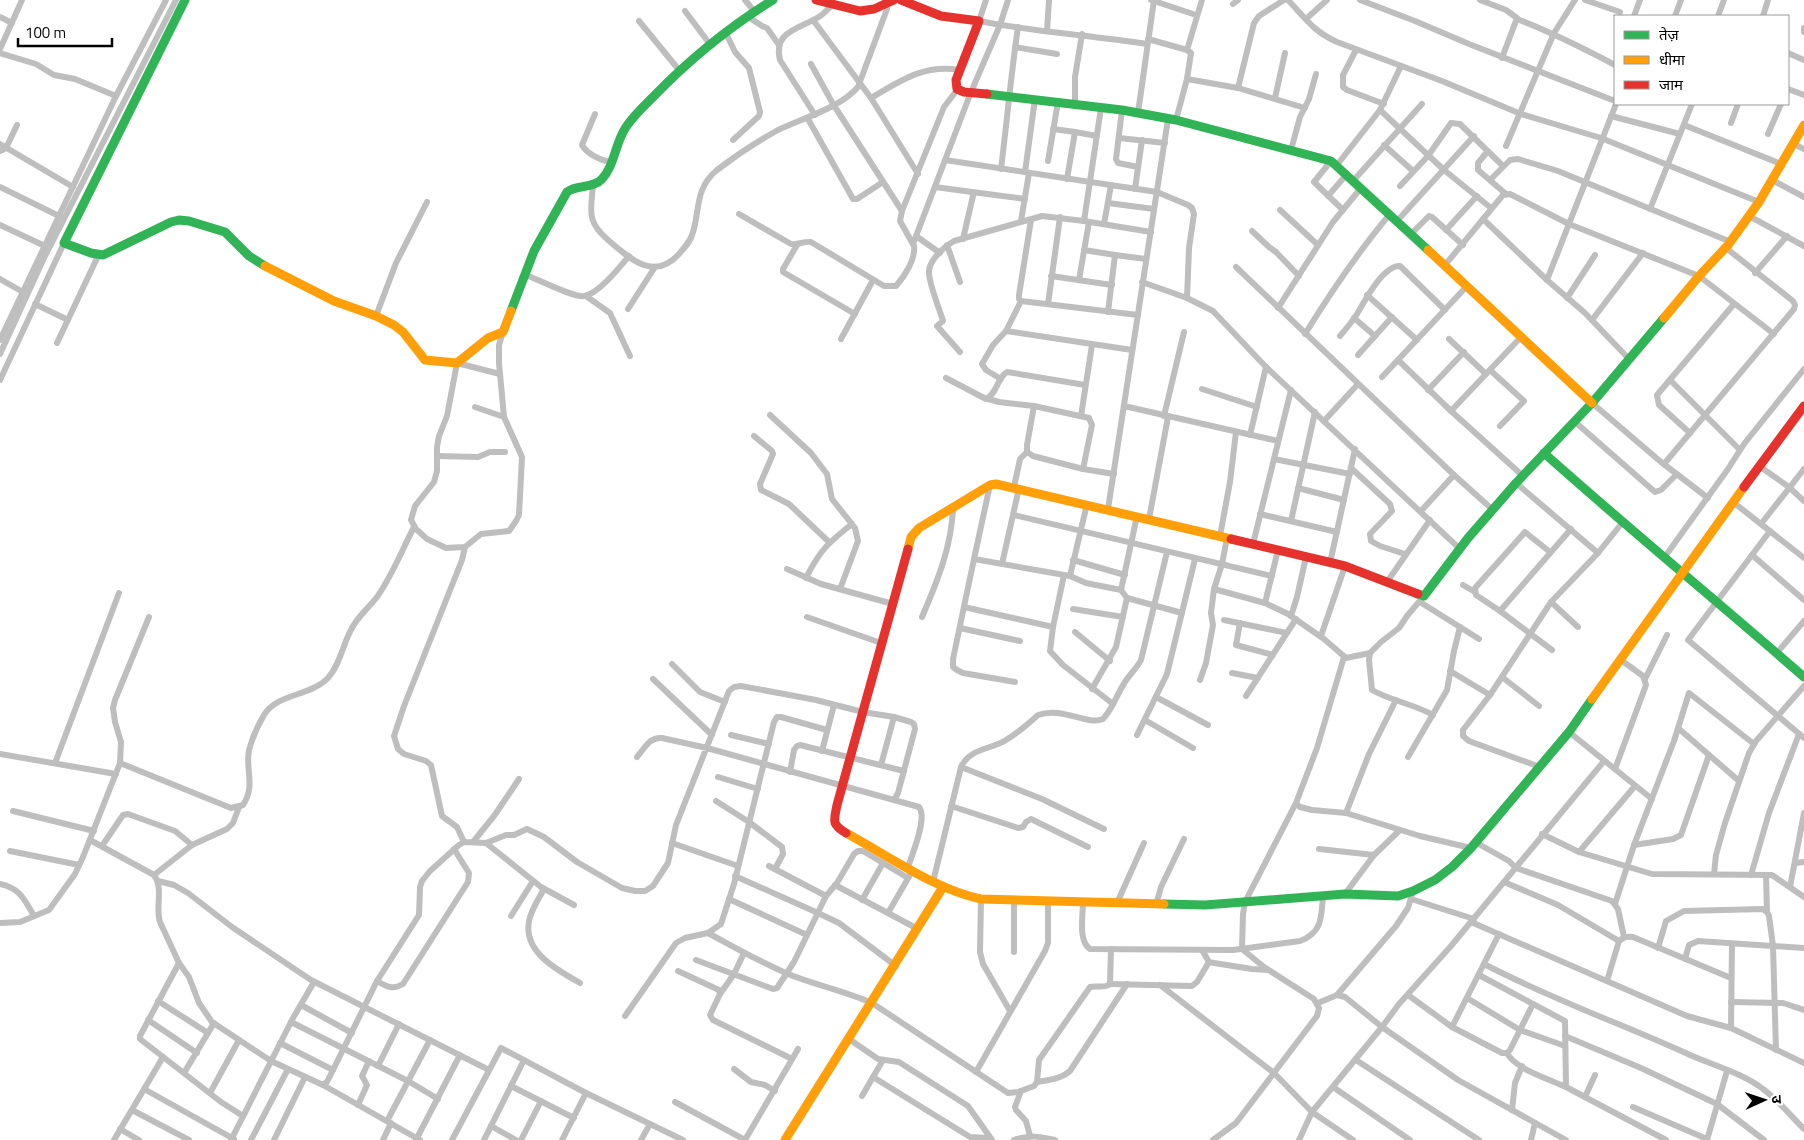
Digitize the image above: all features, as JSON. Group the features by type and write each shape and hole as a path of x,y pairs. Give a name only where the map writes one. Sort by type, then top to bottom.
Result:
{"street":[{"path":"22,0 0,51 36,64 52,74 75,80 116,96"},
{"path":"0,340 3,328 23,292 116,96 166,0"},
{"path":"0,380 64,243 185,0"},
{"path":"745,0 751,13 762,26 767,28 779,45"},
{"path":"503,332 488,338 457,363 447,416 439,436 437,471 434,482 415,506 412,514 411,520 414,527 427,539 446,548 465,547 481,534 509,531 520,515 522,457 504,417 499,345 534,251 567,192 575,186 593,185 603,178 624,128 679,70 725,31 773,0"},
{"path":"816,0 860,11 874,9 888,1"},
{"path":"904,0 941,16 1000,25 1148,42 1187,50 1191,53 1187,79 1165,143 1108,509"},
{"path":"957,90 955,86 959,70 986,0"},
{"path":"913,244 971,92 1000,25 1008,0"},
{"path":"1047,30 1049,0"},
{"path":"1138,113 1153,0 1196,15"},
{"path":"1187,50 1202,0"},
{"path":"1238,88 1254,24 1259,16 1284,0"},
{"path":"1288,0 1321,34 1356,50 1521,114 1602,138 1759,202"},
{"path":"1306,19 1327,0"},
{"path":"1360,0 1614,102"},
{"path":"1480,0 1506,10 1517,19 1554,33 1565,41 1614,65"},
{"path":"1506,146 1554,33 1575,0"},
{"path":"1586,0 1620,12"},
{"path":"1634,15 1640,0"},
{"path":"1675,15 1681,0"},
{"path":"1718,15 1724,0"},
{"path":"1763,15 1768,0"},
{"path":"593,185 591,215 593,225 600,233 641,264 654,267 668,264 689,242 694,230 699,197 716,170 778,131 815,115 850,94 860,84 887,9 888,1"},
{"path":"815,115 780,60 779,45 781,39 786,34 821,16 832,5"},
{"path":"685,11 709,43"},
{"path":"0,17 12,23"},
{"path":"1502,58 1517,19"},
{"path":"813,20 871,98 918,174"},
{"path":"639,21 679,70"},
{"path":"1001,169 1010,96 1010,73 1018,27"},
{"path":"725,31 735,52 749,68 760,112 759,116 732,140"},
{"path":"1076,104 1075,77 1082,34"},
{"path":"1015,47 1057,54"},
{"path":"1356,50 1343,75 1342,87 1382,107 1399,128 1428,156 1491,208"},
{"path":"1275,98 1285,53"},
{"path":"1789,53 1804,60"},
{"path":"811,64 833,104 902,211"},
{"path":"1343,210 1314,182 1334,163 1382,107 1401,66"},
{"path":"871,98 901,80 929,69 946,67 959,70"},
{"path":"1291,150 1300,118 1310,99 1316,74"},
{"path":"1187,79 1238,88 1305,108"},
{"path":"1789,89 1804,95"},
{"path":"957,90 1138,113 1291,150 1334,163 1592,403 1664,464 1708,498"},
{"path":"738,214 781,240 797,245 807,241 811,242 884,286 896,286 914,257 915,251 900,221 902,211 944,107 957,90"},
{"path":"1022,222 1035,99"},
{"path":"1048,162 1058,102"},
{"path":"1328,196 1350,178 1384,145 1422,104"},
{"path":"1547,280 1614,105"},
{"path":"1650,209 1692,105"},
{"path":"1731,123 1738,105"},
{"path":"1768,134 1781,105"},
{"path":"1079,280 1101,108"},
{"path":"1122,110 1117,162 1138,167"},
{"path":"596,114 582,145 587,151 601,160 610,162"},
{"path":"1611,116 1680,134"},
{"path":"808,119 853,198 857,199 883,182"},
{"path":"1400,186 1428,156 1451,123 1460,124 1503,166"},
{"path":"17,125 2,148 73,187"},
{"path":"1684,125 1781,164"},
{"path":"1214,589 1265,603 1293,617 1321,636 1344,657 1350,659 1370,653 1399,628 1406,616 1422,599 1460,549 1519,479 1592,403 1699,276 1728,245 1759,202 1804,125"},
{"path":"1053,129 1097,136"},
{"path":"1067,179 1075,132"},
{"path":"1305,334 1330,292 1358,254 1393,217 1444,170 1474,136"},
{"path":"1119,138 1165,143"},
{"path":"1135,189 1142,140"},
{"path":"1794,144 1804,149"},
{"path":"1384,145 1414,172"},
{"path":"1487,152 1477,166 1478,170 1506,194 1510,194 1569,224 1699,276 1774,334"},
{"path":"1490,180 1510,160 1518,159 1558,171 1650,209 1728,245 1755,272 1794,301 1794,309 1664,464"},
{"path":"945,160 1157,192 1192,208 1194,214 1189,248 1187,298"},
{"path":"1772,180 1804,197"},
{"path":"0,186 59,216"},
{"path":"1104,224 1111,186"},
{"path":"935,187 1025,199"},
{"path":"1278,308 1318,245 1361,188"},
{"path":"963,239 973,196 972,192"},
{"path":"1445,265 1491,208 1506,194"},
{"path":"1446,230 1477,196"},
{"path":"376,316 396,263 427,202"},
{"path":"1108,203 1154,209"},
{"path":"1280,210 1318,245"},
{"path":"960,352 937,326 943,321 929,275 930,266 947,245 1042,216 1060,217 1151,232"},
{"path":"1411,234 1429,216 1463,245"},
{"path":"1750,216 1804,246"},
{"path":"1048,304 1060,217"},
{"path":"1483,219 1592,320 1630,360"},
{"path":"64,243 99,254 109,253 170,222 179,220 224,232 238,243 249,256 265,266 334,301 376,316 403,332 425,360 457,363 500,374"},
{"path":"1031,220 1019,299 1022,301 1138,315"},
{"path":"0,224 45,246"},
{"path":"1252,231 1276,252 1298,276"},
{"path":"916,236 940,253"},
{"path":"1755,272 1787,236"},
{"path":"797,245 783,272 855,314"},
{"path":"947,245 960,282"},
{"path":"1084,250 1146,259"},
{"path":"1592,320 1643,253"},
{"path":"57,343 99,254"},
{"path":"1108,312 1115,254"},
{"path":"1567,298 1595,255"},
{"path":"586,296 610,278 629,256"},
{"path":"1340,336 1354,318 1367,295 1392,267 1400,266 1445,310"},
{"path":"628,309 654,267"},
{"path":"1236,267 1493,510"},
{"path":"526,275 575,295 586,296 610,313 630,356"},
{"path":"1051,276 1112,285"},
{"path":"0,279 23,292"},
{"path":"842,340 873,280"},
{"path":"1142,282 1187,298 1213,311 1266,367 1460,549"},
{"path":"1382,376 1467,286"},
{"path":"1367,295 1417,340"},
{"path":"1001,379 986,370 982,364 993,345 1006,331 1022,301"},
{"path":"35,304 68,320"},
{"path":"1690,434 1659,405 1657,396 1734,304"},
{"path":"1358,355 1392,317"},
{"path":"1354,318 1375,336"},
{"path":"1006,331 1132,350"},
{"path":"1149,519 1166,416 1184,332"},
{"path":"1451,411 1521,337"},
{"path":"1449,339 1524,400 1500,426"},
{"path":"1081,416 1092,345"},
{"path":"1428,390 1464,352"},
{"path":"1398,360 1519,479 1598,553"},
{"path":"1250,435 1266,367"},
{"path":"1664,558 1740,450 1804,369"},
{"path":"988,399 1007,372 1085,385"},
{"path":"946,378 982,398 1034,406 1089,418 1092,425 1082,469"},
{"path":"1670,380 1740,450"},
{"path":"1324,421 1358,384"},
{"path":"1202,389 1257,407"},
{"path":"1253,544 1291,390"},
{"path":"1034,406 1026,445 1027,452 1033,456 1082,469 1114,474"},
{"path":"1124,406 1278,441"},
{"path":"1318,1003 1337,994 1396,926 1408,908 1412,895 1452,867 1569,732 1804,406"},
{"path":"475,407 504,417"},
{"path":"1291,521 1315,412"},
{"path":"770,414 819,463 827,474 832,499 858,533 858,540 840,589"},
{"path":"1574,421 1654,492 1661,490 1677,474"},
{"path":"1200,680 1206,663 1213,624 1211,613 1214,589 1222,564 1236,432"},
{"path":"754,436 773,454 760,484 761,490 789,504 829,542"},
{"path":"1330,563 1355,449"},
{"path":"437,456 478,457 490,452 505,452"},
{"path":"1002,564 1014,515 1020,459 1027,452"},
{"path":"1544,453 1622,523 1717,601 1804,677"},
{"path":"1274,459 1350,471 1390,504 1392,508 1370,534 1371,541 1405,554"},
{"path":"1759,466 1804,501"},
{"path":"1761,524 1788,487 1804,469"},
{"path":"1421,511 1454,475"},
{"path":"910,872 836,827 834,823 835,817 881,643 914,532 990,485 996,484 1087,504 1345,566 1387,582 1422,599 1479,639"},
{"path":"990,485 953,659 953,667 957,670 1016,682"},
{"path":"1298,488 1344,500"},
{"path":"1733,502 1804,558"},
{"path":"1087,504 1053,627 1050,651 1092,689 1113,704"},
{"path":"922,617 938,580 952,532 953,507"},
{"path":"1260,514 1337,532"},
{"path":"1014,515 1272,576"},
{"path":"1121,590 1137,516"},
{"path":"1387,582 1430,520"},
{"path":"1540,767 1468,741 1463,736 1463,730 1490,695 1551,602 1598,553 1622,523"},
{"path":"806,578 816,557 829,542 852,524"},
{"path":"120,763 231,808 243,805 248,797 250,788 250,750 264,715 275,703 304,693 328,678 337,664 355,623 377,597 414,527"},
{"path":"1500,611 1571,529"},
{"path":"1751,875 1769,813 1802,736 1688,640 1770,531"},
{"path":"1475,592 1475,588 1525,532 1550,552"},
{"path":"464,842 459,830 442,816 431,765 426,761 404,754 398,749 394,736 462,560 465,547"},
{"path":"1265,603 1278,550"},
{"path":"933,882 964,759 974,752 1008,739 1038,716 1053,712 1098,722 1106,715 1126,680 1141,660 1167,552"},
{"path":"1752,555 1804,600"},
{"path":"1246,696 1287,632 1293,617 1306,557"},
{"path":"974,559 1067,576 1086,583 1121,590 1127,598 1182,613"},
{"path":"1137,735 1167,674 1195,559"},
{"path":"1073,560 1125,575"},
{"path":"1321,636 1345,566"},
{"path":"787,569 806,578 893,604"},
{"path":"1463,585 1552,650"},
{"path":"55,764 119,593"},
{"path":"1092,689 1110,661 1116,647 1127,598"},
{"path":"1551,602 1578,626"},
{"path":"964,607 1053,627"},
{"path":"1073,609 1123,617"},
{"path":"0,923 20,922 49,910 69,884 79,865 120,763 121,742 115,722 114,700 149,617"},
{"path":"807,617 881,643"},
{"path":"1224,620 1287,632"},
{"path":"1776,654 1804,621"},
{"path":"1240,623 1236,645 1273,655"},
{"path":"1408,757 1447,690 1460,627"},
{"path":"960,628 1020,641"},
{"path":"1075,632 1110,661"},
{"path":"1615,769 1646,685 1645,680 1667,635"},
{"path":"1370,653 1372,690 1423,709 1433,715"},
{"path":"1242,949 1245,902 1296,804 1317,748 1344,657"},
{"path":"1621,660 1645,680"},
{"path":"672,664 700,692 725,702"},
{"path":"1450,671 1490,695"},
{"path":"1232,673 1258,678"},
{"path":"1502,677 1539,706"},
{"path":"654,679 712,735"},
{"path":"323,1085 327,1082 352,1034 377,981 419,915 419,895 422,881 430,871 464,842 486,843 527,829 544,836 577,862 622,888 645,891 653,886 668,863 676,825 729,691 734,687 741,686 894,717 914,724 904,772 894,800"},
{"path":"1714,874 1716,855 1749,754 1754,744 1804,686"},
{"path":"1615,904 1634,845 1678,728 1689,693 1754,744"},
{"path":"1156,697 1208,725"},
{"path":"1346,813 1369,754 1396,700"},
{"path":"822,751 834,705"},
{"path":"625,1016 676,942 708,933 721,924 736,876 774,722 777,717 827,730"},
{"path":"881,765 894,717"},
{"path":"1144,720 1192,748"},
{"path":"1678,728 1739,781"},
{"path":"1569,732 1652,799"},
{"path":"731,735 769,744"},
{"path":"637,758 651,739 656,738 707,748 919,807 923,813 910,872 888,913"},
{"path":"790,772 794,750 800,745 904,772"},
{"path":"0,754 116,774"},
{"path":"1634,845 1673,839 1681,835 1709,755"},
{"path":"1299,1140 1312,1112 1408,995 1473,921 1542,834 1604,761"},
{"path":"961,767 1042,799 1104,829"},
{"path":"718,777 758,788"},
{"path":"473,842 494,816 519,779"},
{"path":"1579,852 1635,786"},
{"path":"716,801 749,822 782,847 783,854 772,868 826,896"},
{"path":"1296,804 1312,810 1346,813 1420,836 1473,845 1509,861 1516,868 1612,901 1618,909 1622,939 1607,981"},
{"path":"951,806 1018,828 1023,827 1028,820 1031,820 1088,847"},
{"path":"156,878 192,845 227,829 233,823 239,807"},
{"path":"13,810 94,831"},
{"path":"1790,888 1804,813"},
{"path":"102,846 123,815 128,814 175,831 192,845"},
{"path":"1345,894 1374,855 1400,830"},
{"path":"1542,834 1579,852 1652,874 1772,875 1804,897"},
{"path":"1156,905 1161,887 1184,839"},
{"path":"90,840 156,878 188,893 232,927 314,982 489,1070"},
{"path":"486,843 544,889 574,905"},
{"path":"672,843 738,866"},
{"path":"1117,903 1144,843"},
{"path":"377,981 391,988 403,984 468,882 469,873 454,849"},
{"path":"1319,849 1374,855"},
{"path":"10,851 79,865"},
{"path":"696,960 773,989 781,984 826,896 854,854 858,851 863,851 883,863 910,872 966,896 981,899 1205,905 1345,894 1412,895 1687,1016 1731,1028 1804,1063"},
{"path":"1794,863 1804,862"},
{"path":"862,900 883,863"},
{"path":"1766,875 1767,912 1773,946 1776,1050"},
{"path":"736,876 839,923 896,966"},
{"path":"156,878 158,916 179,963 189,977 199,1003 214,1023 271,1061 323,1085 418,1139 460,1055"},
{"path":"511,916 533,880"},
{"path":"1504,882 1558,905 1622,939 1633,937 1731,978"},
{"path":"0,884 11,886 17,890 34,916"},
{"path":"835,885 918,930"},
{"path":"784,1140 896,966 943,887"},
{"path":"544,889 528,922 529,934 534,950 542,958 580,983"},
{"path":"1083,902 1083,940 1090,949 1242,949 1300,941 1308,938 1316,932 1320,924 1322,896"},
{"path":"729,899 807,935"},
{"path":"981,899 980,952 983,964 1010,1011"},
{"path":"1014,900 1014,952"},
{"path":"976,1072 1048,943 1048,902"},
{"path":"1658,948 1666,920 1684,911 1763,909 1767,912"},
{"path":"708,933 787,973 849,993 872,1003 1008,1093 1014,1094 1034,1086 1037,1082 1039,1060 1090,988 1093,986 1104,987 1110,984 1192,986 1197,982 1209,962"},
{"path":"1452,1027 1499,934"},
{"path":"1685,959 1689,945 1698,942 1804,948"},
{"path":"1731,1028 1732,944"},
{"path":"1110,984 1111,949"},
{"path":"1213,1140 1236,1123 1317,1016 1319,1008 1318,1003 1314,999 1269,970 1242,949"},
{"path":"1202,950 1209,962"},
{"path":"744,952 734,974 720,994 710,1017 792,1059"},
{"path":"1209,962 1269,970"},
{"path":"179,963 148,1020 140,1039 243,1116"},
{"path":"1484,964 1571,1005 1745,1078 1763,1089 1804,1129"},
{"path":"678,972 716,988 720,994"},
{"path":"1479,975 1565,1021 1566,1087"},
{"path":"144,1089 232,1139 280,1043 314,982"},
{"path":"1037,1082 1057,1079 1065,1076 1070,1071 1127,984"},
{"path":"1160,986 1274,1073 1312,1112 1353,1140"},
{"path":"1337,994 1345,997 1382,1027 1458,1080 1566,1140"},
{"path":"1408,995 1452,1027 1502,1053 1507,1053"},
{"path":"1467,998 1520,1030 1566,1046"},
{"path":"158,1001 208,1033"},
{"path":"1731,1002 1787,1004 1804,1010"},
{"path":"1507,1053 1533,1004"},
{"path":"301,1005 352,1034"},
{"path":"148,1020 197,1052"},
{"path":"291,1022 408,1081 438,1099"},
{"path":"184,1073 214,1023"},
{"path":"378,1066 399,1024"},
{"path":"1565,1036 1641,1068 1716,1104 1764,1140"},
{"path":"849,1039 883,1060 899,1062 968,1106 991,1139"},
{"path":"210,1093 239,1040"},
{"path":"383,1140 408,1081 430,1040"},
{"path":"280,1043 333,1070"},
{"path":"452,1140 501,1048 586,1093 683,1140"},
{"path":"675,1102 745,1140 798,1049"},
{"path":"1507,1053 1510,1059 1522,1066 1666,1140"},
{"path":"114,1140 163,1057"},
{"path":"484,1140 524,1060"},
{"path":"862,1096 883,1060"},
{"path":"1356,1060 1479,1140"},
{"path":"358,1105 367,1085 362,1076 369,1061"},
{"path":"1512,1110 1515,1083 1522,1066"},
{"path":"251,1140 288,1069"},
{"path":"734,1069 751,1082 765,1085 775,1091"},
{"path":"1633,1107 1707,1140 1727,1071"},
{"path":"1585,1097 1595,1075"},
{"path":"274,1140 305,1077"},
{"path":"873,1077 970,1137 991,1139"},
{"path":"511,1086 574,1118"},
{"path":"1333,1087 1410,1140"},
{"path":"1021,1091 1015,1107 1026,1121 1030,1136"},
{"path":"562,1140 586,1093"},
{"path":"521,1140 541,1101"},
{"path":"132,1110 189,1140"},
{"path":"1530,1140 1535,1123"},
{"path":"641,1140 650,1124"},
{"path":"491,1126 516,1140"},
{"path":"120,1129 139,1140"},
{"path":"1014,1140 1030,1136 1054,1140"}],"waterway":[{"path":"0,354 44,258 176,0"}],"traffic: fast":[{"path":"185,0 64,243 91,253 103,255 171,222 179,220 189,221 225,232 249,256 265,266"},
{"path":"511,311 534,251 567,192 575,188 594,184 602,179 610,167 622,133 639,111 710,44 773,0"},
{"path":"987,94 1122,110 1176,120 1331,161 1428,250"},
{"path":"1418,594 1424,596 1468,538 1516,483 1592,403 1664,318"},
{"path":"1544,453 1804,677"},
{"path":"1164,904 1205,905 1345,894 1398,896 1413,891 1435,880 1452,867 1471,848 1569,732 1592,699"}],"traffic: slow":[{"path":"1664,318 1728,245 1759,202 1804,125"},
{"path":"1428,250 1592,403"},
{"path":"265,266 334,301 376,316 394,325 403,332 425,360 457,363 488,338 503,332 511,311"},
{"path":"908,549 911,537 919,528 990,485 996,484 1231,539"},
{"path":"1592,699 1744,487"},
{"path":"846,833 929,880 981,899 1164,904"},
{"path":"785,1140 943,887"}],"traffic: jam":[{"path":"816,0 860,11 874,9 894,0"},
{"path":"901,0 941,16 979,21 956,80 957,89 964,92 987,94"},
{"path":"1744,487 1804,406"},
{"path":"1231,539 1345,566 1418,594"},
{"path":"846,833 835,822 837,805 908,549"}]}
